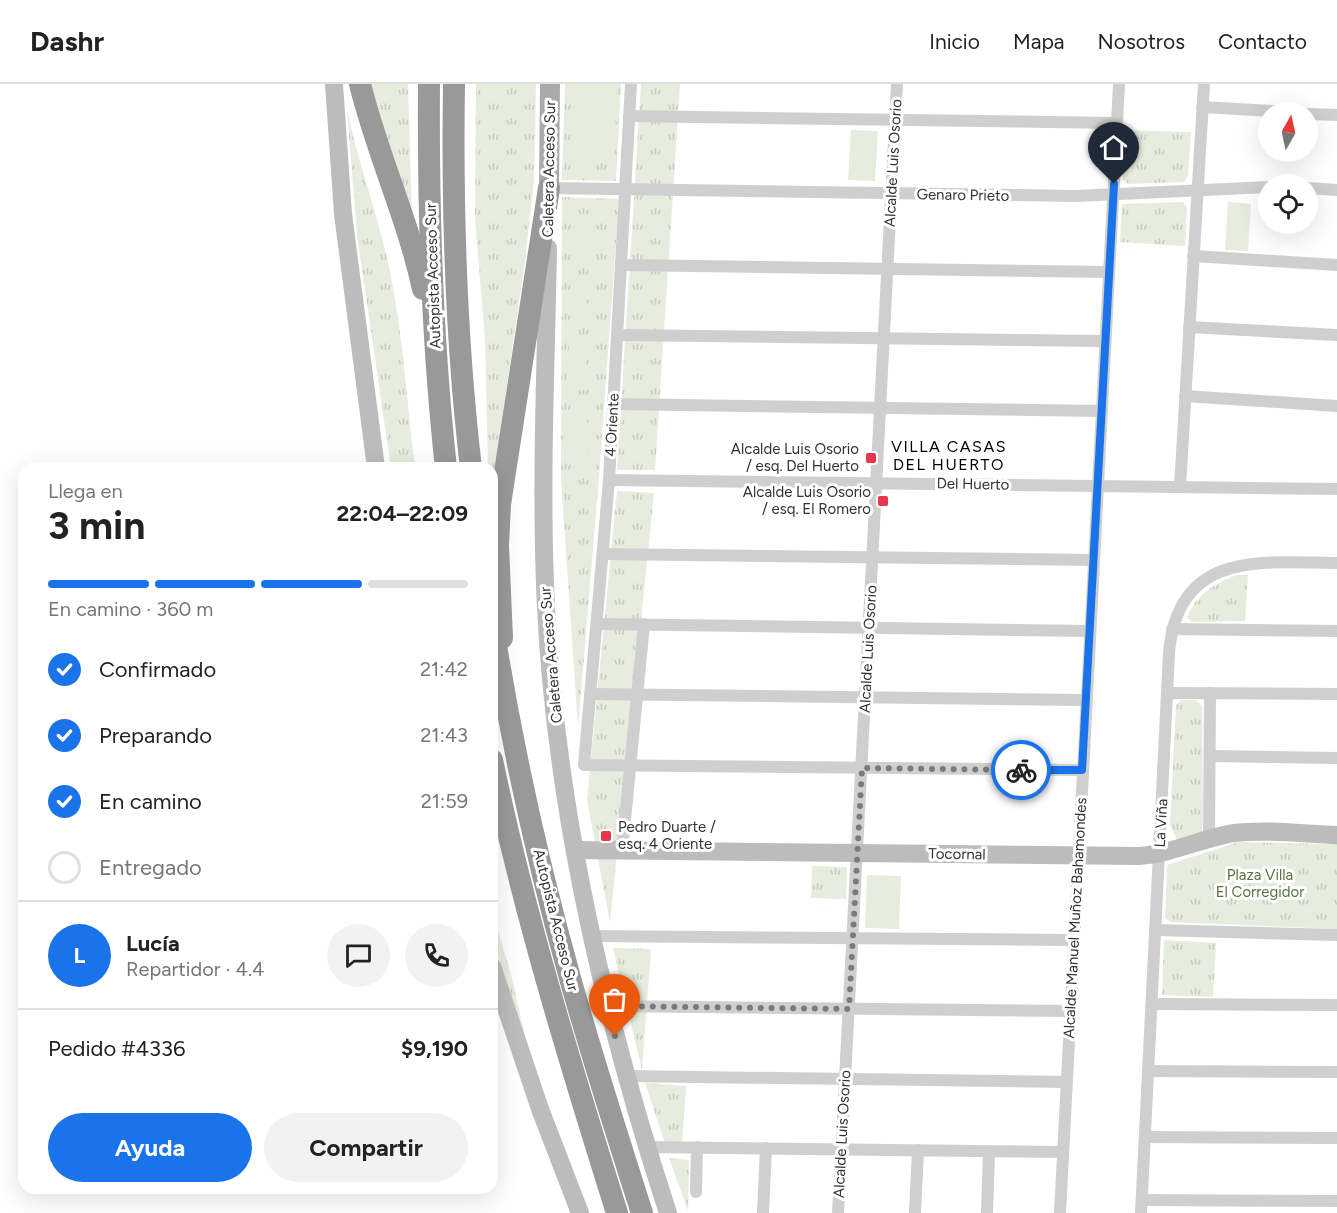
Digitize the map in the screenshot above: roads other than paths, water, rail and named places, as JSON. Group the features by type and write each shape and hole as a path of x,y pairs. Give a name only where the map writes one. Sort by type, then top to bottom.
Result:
{"highway":[{"path":"360,84 373,134 402,213 419,270 438,371"},
{"name":"Autopista Acceso Sur","path":"429,84 431,254 446,462"},
{"name":"Autopista Acceso Sur","path":"454,84 454,178 459,328 470,462"},
{"path":"506,700 498,568 500,504 549,188"},
{"name":"Autopista Acceso Sur","path":"498,655 535,839 564,954 586,1035 642,1213"},
{"name":"Autopista Acceso Sur","path":"498,787 542,969 617,1213"}],"main road":[{"path":"334,84 343,214 375,462"},
{"name":"Caletera Acceso Sur","path":"550,84 544,562 555,713 575,850 592,936 626,1076 668,1213"},
{"name":"Tocornal","path":"575,850 1139,856 1159,854 1209,839 1248,832 1337,835"},
{"path":"498,984 540,1109 580,1213"}],"street":[{"name":"4 Oriente","path":"630,766 584,765 604,554 631,84"},
{"name":"Alcalde Luis Osorio","path":"838,1213 897,84"},
{"name":"Alcalde Manuel Muñoz Bahamondes","path":"1060,1213 1119,84"},
{"path":"1180,487 1204,84"},
{"path":"1202,108 1258,111"},
{"path":"1318,114 1337,115"},
{"path":"629,116 1117,123"},
{"name":"Genaro Prieto","path":"549,188 1113,195 1258,187"},
{"path":"1318,189 1337,190"},
{"path":"1193,256 1337,265"},
{"path":"621,265 1109,272"},
{"path":"1189,327 1337,336"},
{"path":"617,335 1105,341"},
{"path":"1185,396 1337,406"},
{"path":"613,404 1102,411"},
{"name":"Del Huerto","path":"609,480 1337,489"},
{"path":"604,554 1094,560"},
{"name":"La Viña","path":"1141,1213 1172,629 1180,610 1192,592 1207,579 1225,570 1258,562 1337,563"},
{"path":"597,624 1090,631"},
{"path":"622,851 644,624"},
{"path":"1172,629 1337,631"},
{"path":"1167,693 1337,694"},
{"path":"1209,839 1210,693"},
{"path":"591,694 1086,700"},
{"path":"1210,756 1337,758"},
{"path":"630,766 1082,770"},
{"path":"1155,930 1337,935"},
{"path":"592,936 1073,940"},
{"path":"1152,1004 1337,1005"},
{"path":"608,1006 1070,1011"},
{"path":"1149,1071 1337,1072"},
{"path":"626,1076 1066,1082"},
{"path":"1145,1137 1337,1138"},
{"path":"646,1147 1063,1152"},
{"path":"696,1192 697,1148"},
{"path":"763,1213 766,1148"},
{"path":"915,1213 918,1150"},
{"path":"987,1213 989,1151"},
{"path":"1142,1200 1337,1201"}],"place":[{"name":"Alcalde Luis Osorio / esq. Del Huerto","path":"871,458"},
{"name":"Alcalde Luis Osorio / esq. El Romero","path":"883,501"},
{"name":"Pedro Duarte / esq. 4 Oriente","path":"606,836"}],"district":[{"name":"VILLA CASAS DEL HUERTO","path":"949,455"}],"park label":[{"name":"Plaza Villa El Corregidor","path":"1260,884"}]}
